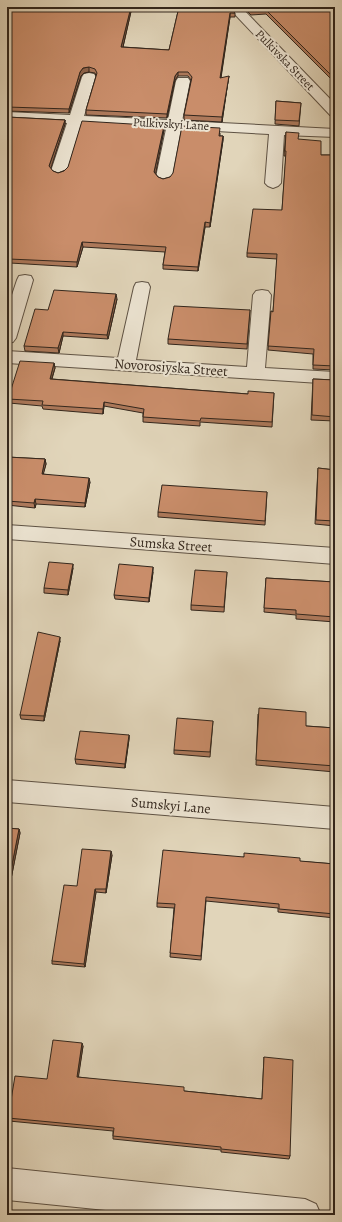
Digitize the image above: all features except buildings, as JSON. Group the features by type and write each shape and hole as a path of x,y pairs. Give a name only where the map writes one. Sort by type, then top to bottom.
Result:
{"street":[{"name":"Pulkivska Street","path":"234,7 335,112"},
{"path":"59,171 89,77"},
{"path":"164,177 183,81"},
{"name":"Pulkivskyi Lane","path":"7,116 335,133"},
{"path":"272,183 277,130"},
{"path":"7,338 25,280"},
{"path":"126,364 142,287"},
{"path":"255,373 262,295"},
{"name":"Novorosiyska Street","path":"7,357 335,378"},
{"name":"Sumska Street","path":"7,532 335,556"},
{"name":"Sumskyi Lane","path":"7,791 335,818"},
{"path":"7,1184 305,1215"}]}
